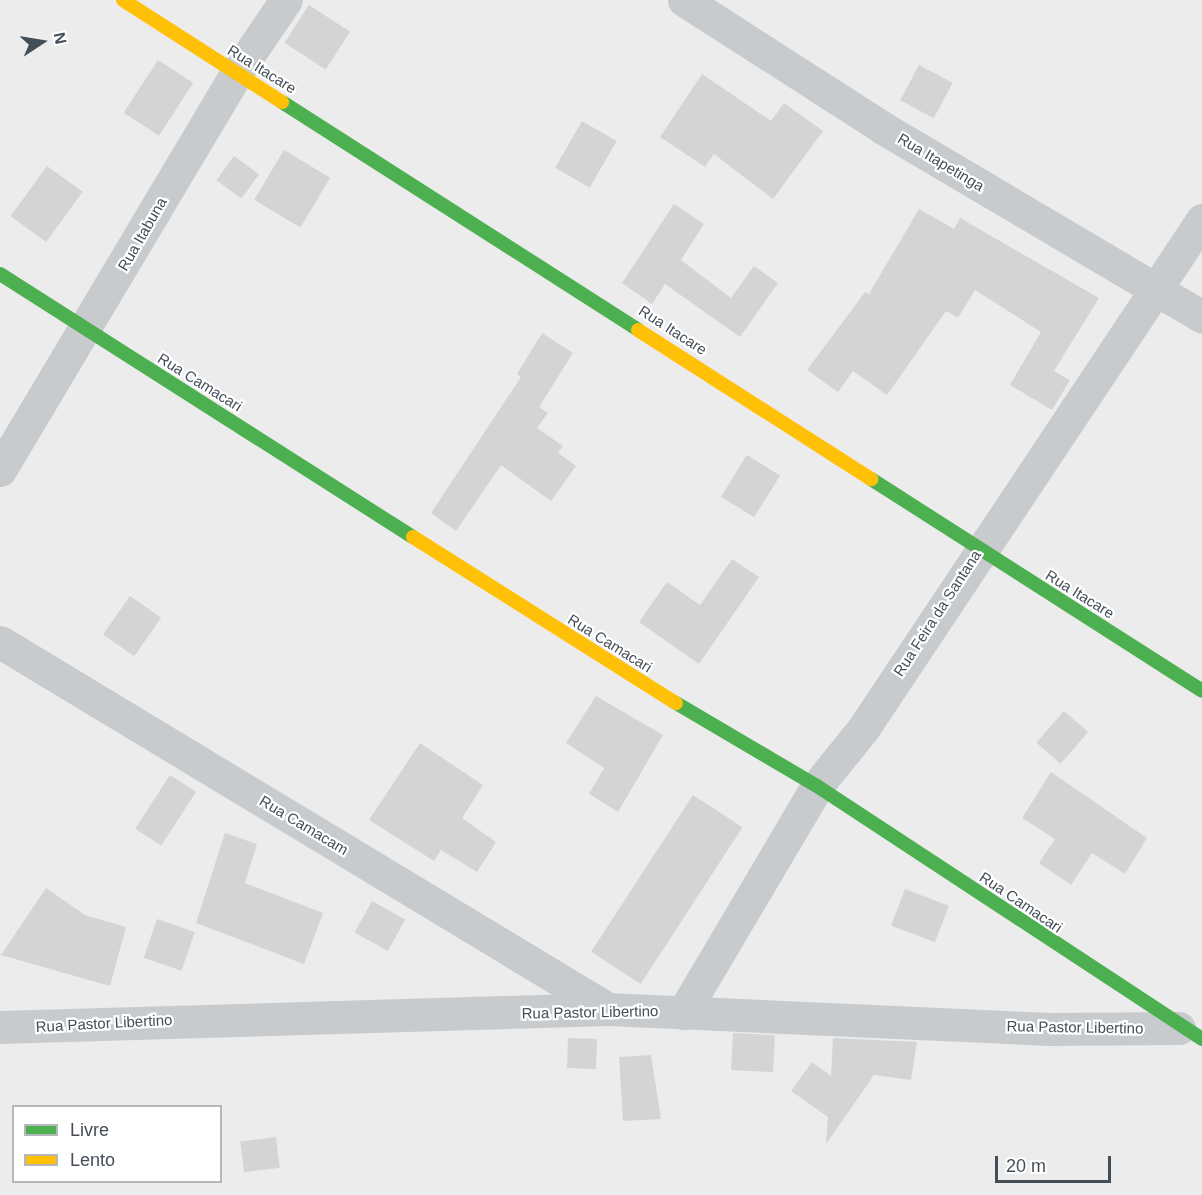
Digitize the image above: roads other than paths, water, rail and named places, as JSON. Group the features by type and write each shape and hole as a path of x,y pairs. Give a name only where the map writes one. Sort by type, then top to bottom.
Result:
{"street":[{"name":"Rua Itacare","path":"123,0 978,550 1202,691"},
{"name":"Rua Itabuna","path":"0,470 86,330 237,72 286,0"},
{"name":"Rua Itapetinga","path":"684,0 883,128 1202,317"},
{"name":"Rua Feira da Santana","path":"683,1012 817,786 863,729 978,550 1159,291 1202,220"},
{"name":"Rua Camacari","path":"0,274 655,691 817,786 1191,1034"},
{"name":"Rua Camacam","path":"0,642 608,1009"},
{"name":"Rua Pastor Libertino","path":"0,1027 608,1009 1191,1034"}]}
